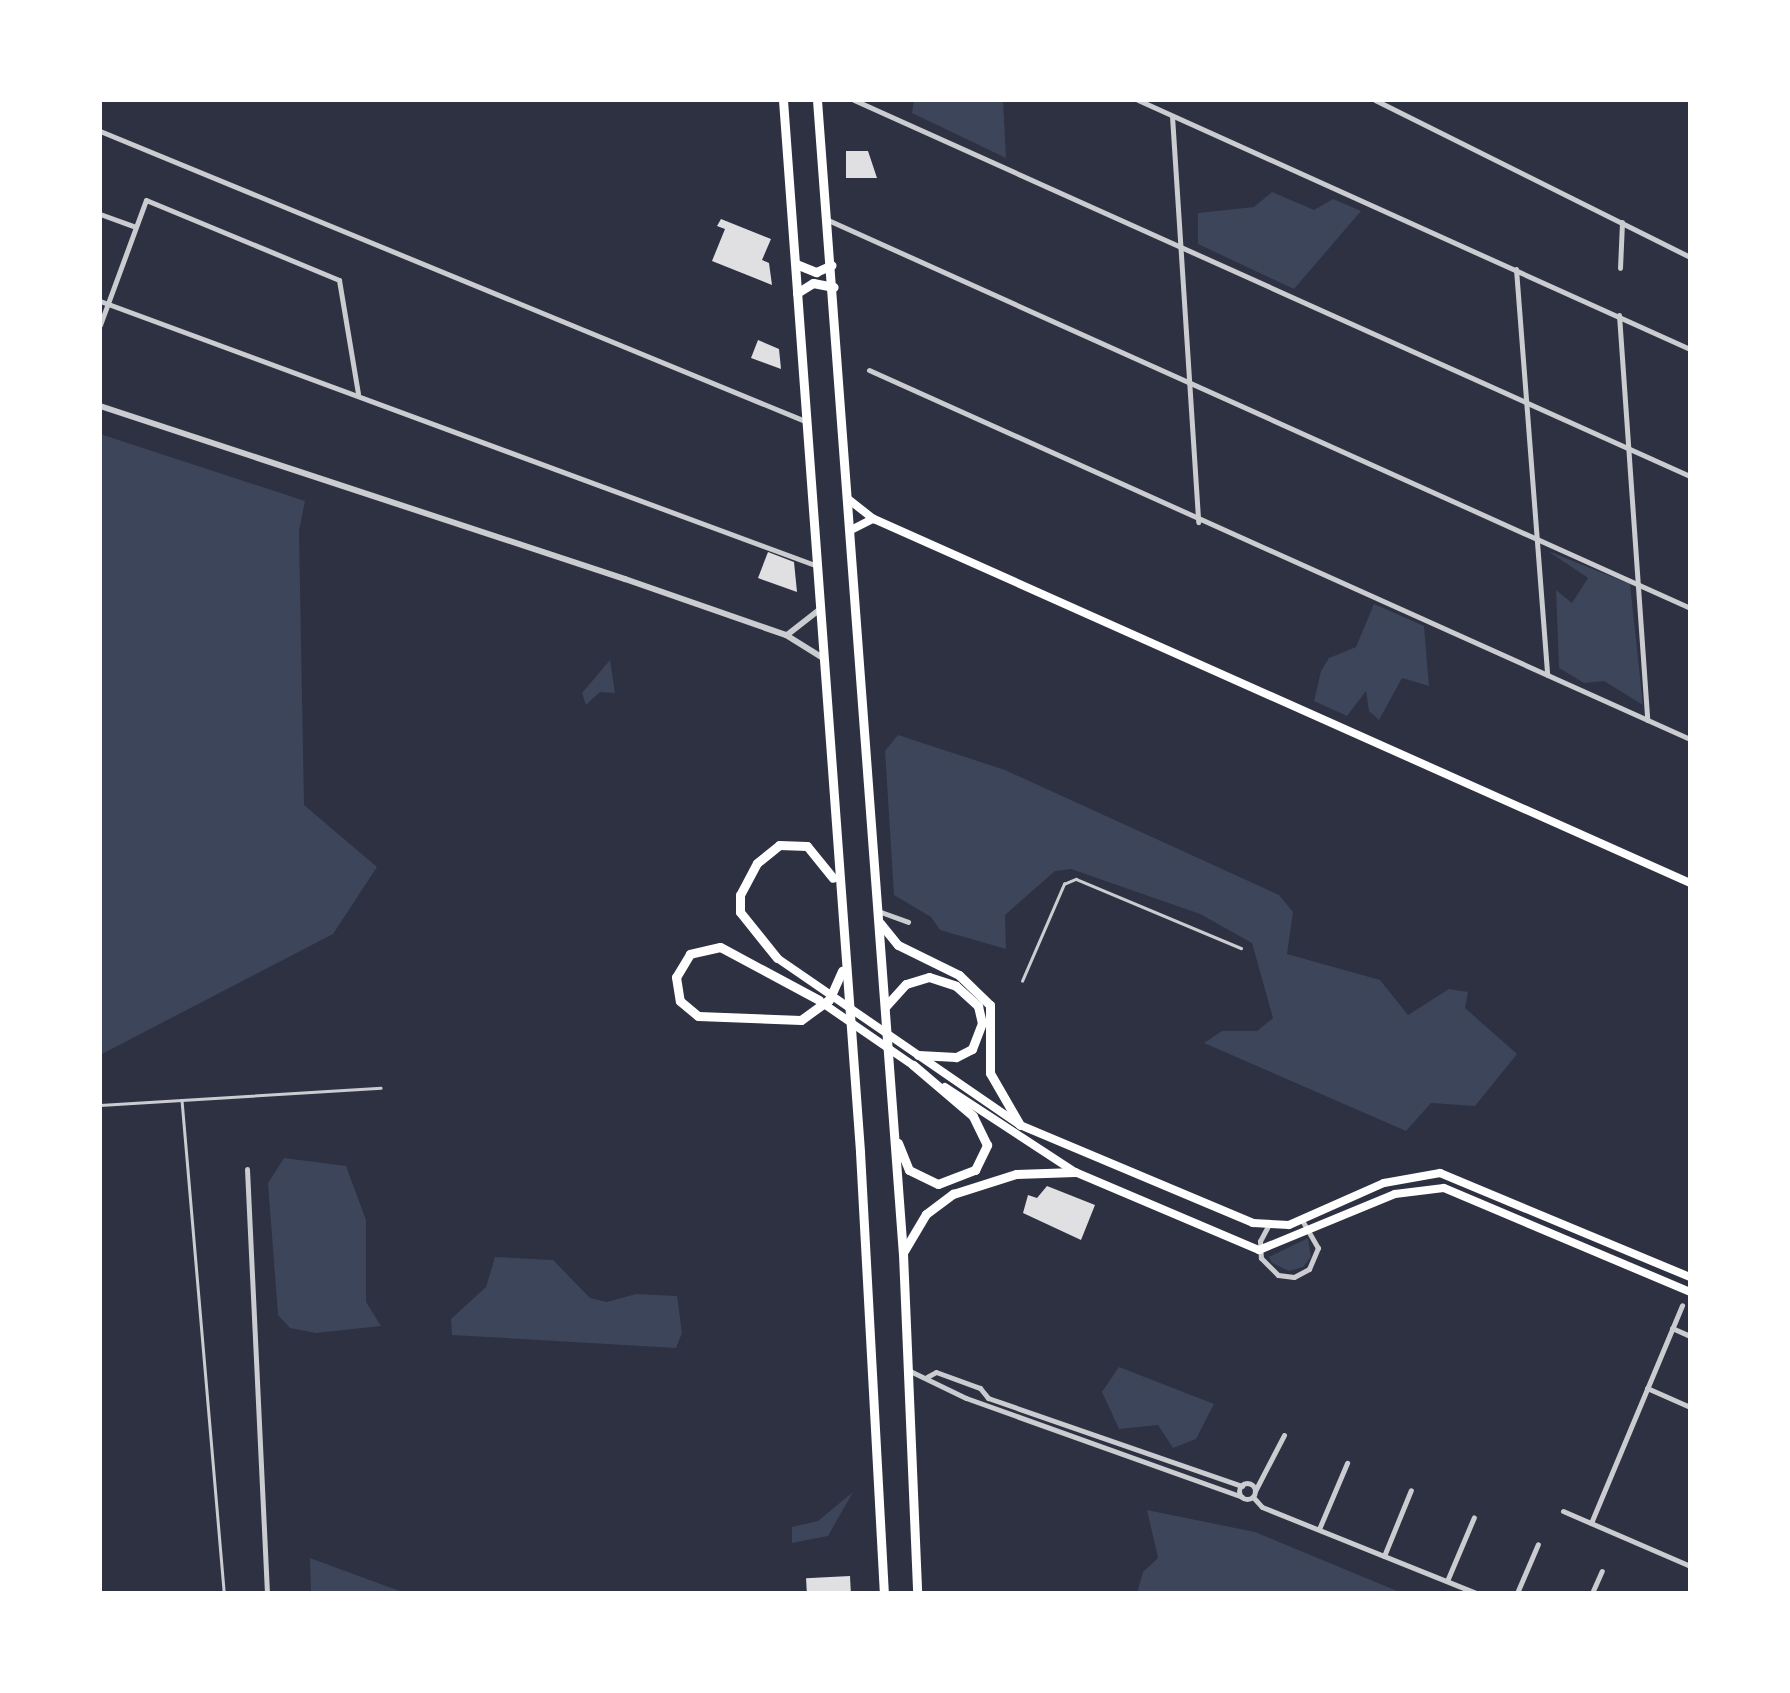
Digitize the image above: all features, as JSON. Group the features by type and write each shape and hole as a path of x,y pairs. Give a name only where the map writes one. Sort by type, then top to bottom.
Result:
{"highway":[{"path":"783,100 843,968 860,1152 884,1593"},
{"path":"817,100 834,287 903,1254 905,1370 918,1593"},
{"path":"796,264 816,272 832,265"},
{"path":"798,293 818,282 834,287"},
{"path":"777,958 740,912 740,894 756,863 779,845 806,846 837,885"},
{"path":"878,916 898,945 959,975 990,1005 990,1073 1020,1124"},
{"path":"821,996 720,947 690,954 676,977 680,1002 698,1016 801,1020 829,1000 843,968"},
{"path":"884,1010 906,984 929,977 956,986 978,1006 982,1024 972,1049 956,1057 918,1054"},
{"path":"891,1119 910,1170 928,1182 958,1180 984,1156 982,1127 914,1065"},
{"path":"903,1254 926,1214 953,1194 1016,1174 1075,1172"}],"main road":[{"path":"848,499 874,520 1690,884"},
{"path":"850,530 874,520"},
{"path":"777,958 914,1065 1075,1172 1259,1250 1394,1194 1444,1188 1690,1292"},
{"path":"821,996 918,1054 1020,1124 1268,1226 1302,1220 1384,1183 1440,1174 1690,1277"}],"street":[{"path":"854,100 1690,476"},
{"path":"1138,100 1690,348"},
{"path":"1375,100 1690,257"},
{"path":"1172,116 1198,522"},
{"path":"100,131 805,421"},
{"path":"100,326 146,200 339,280 358,393"},
{"path":"100,214 136,227"},
{"path":"828,220 1690,608"},
{"path":"1620,268 1622,222"},
{"path":"1516,269 1547,676"},
{"path":"100,300 817,566"},
{"path":"1619,315 1647,720"},
{"path":"869,370 1198,522 1690,739"},
{"path":"100,406 786,636 823,658"},
{"path":"786,636 820,610"},
{"path":"878,916 908,922"},
{"path":"247,1169 267,1593"},
{"path":"1268,1226 1259,1250 1270,1271 1302,1274 1316,1258 1313,1230 1302,1220"},
{"path":"1591,1523 1682,1305"},
{"path":"1672,1328 1690,1336"},
{"path":"905,1370 927,1377 948,1391 1242,1486 1318,1529 1476,1593"},
{"path":"927,1377 936,1372 953,1378 987,1401 1242,1497 1254,1494 1284,1435"},
{"path":"948,1391 953,1378"},
{"path":"1646,1388 1690,1407"},
{"path":"1318,1529 1347,1463"},
{"path":"1242,1486 1242,1497"},
{"path":"1384,1556 1411,1490"},
{"path":"1563,1511 1690,1566"},
{"path":"1447,1581 1474,1517"},
{"path":"1518,1593 1538,1544"},
{"path":"1592,1593 1602,1571"}],"lane":[{"path":"1022,981 1064,884 1076,879 1241,948"},
{"path":"100,1104 380,1088"},
{"path":"182,1100 224,1593"}],"shaded area":[{"path":"914,100 1003,100 1006,158 912,113"},
{"path":"1272,192 1314,210 1333,199 1361,211 1294,289 1198,244 1198,213 1254,207"},
{"path":"100,434 305,501 299,531 304,805 377,867 333,934 100,1055"},
{"path":"1548,551 1630,584 1643,705 1604,681 1584,683 1559,668 1556,590 1572,603 1588,578"},
{"path":"1374,604 1424,626 1429,686 1402,678 1379,720 1369,711 1366,691 1347,716 1314,701 1321,671 1329,658 1356,647"},
{"path":"610,660 615,693 600,692 586,705 582,693"},
{"path":"898,735 1005,770 1279,895 1293,912 1287,954 1380,980 1408,1015 1449,989 1468,992 1465,1008 1517,1054 1475,1106 1431,1103 1406,1131 1204,1043 1222,1031 1257,1031 1273,1018 1252,943 1200,914 1071,869 1055,871 1005,915 1006,949 940,930 931,917 894,895 885,751"},
{"path":"284,1158 346,1166 366,1220 366,1302 381,1326 316,1333 290,1328 278,1315 268,1183"},
{"path":"1308,1238 1311,1257 1303,1267 1289,1271 1272,1263 1269,1257"},
{"path":"495,1257 553,1260 590,1298 607,1302 636,1294 677,1296 682,1333 676,1348 452,1335 451,1319 486,1287"},
{"path":"1119,1367 1214,1404 1196,1439 1173,1448 1158,1425 1119,1429 1102,1392"},
{"path":"853,1492 828,1536 792,1543 792,1527 818,1521"},
{"path":"1147,1510 1255,1532 1402,1593 1137,1593 1143,1572 1158,1558"},
{"path":"310,1558 405,1593 311,1593"}],"building":[{"path":"846,151 868,151 877,178 846,178"},
{"path":"721,219 771,239 762,260 769,263 772,285 712,261 725,229 717,226"},
{"path":"758,340 779,349 781,369 751,358"},
{"path":"768,552 794,562 797,592 758,578"},
{"path":"1047,1186 1095,1205 1081,1240 1023,1213 1028,1195 1037,1198"},
{"path":"850,1576 851,1593 807,1593 806,1578"}]}
